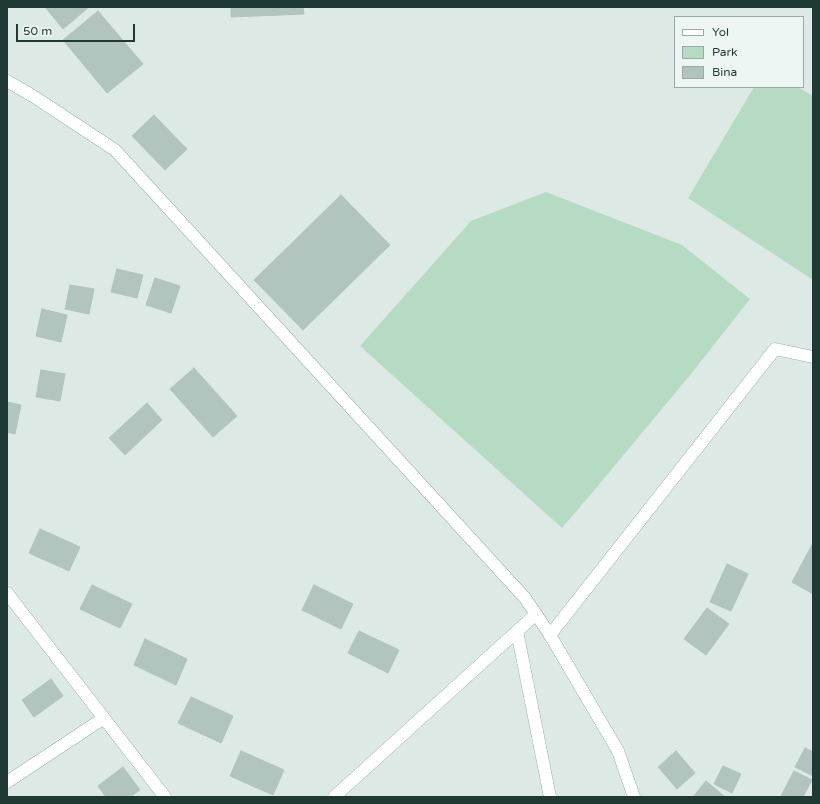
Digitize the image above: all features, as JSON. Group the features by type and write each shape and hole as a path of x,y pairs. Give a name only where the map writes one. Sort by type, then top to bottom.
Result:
{"street":[{"path":"7,81 115,150 515,586 550,635 618,751 634,797"},
{"path":"550,635 775,349 813,357"},
{"path":"7,593 165,797"},
{"path":"334,797 536,614"},
{"path":"517,631 550,797"},
{"path":"7,782 104,718"}],"green space":[{"path":"753,88 800,88 813,96 813,280 688,198"},
{"path":"546,192 682,245 750,299 691,374 562,528 360,346 471,221"}],"building":[{"path":"45,7 89,7 63,29"},
{"path":"231,7 303,7 304,14 231,17"},
{"path":"98,11 143,64 107,93 63,40"},
{"path":"154,115 187,149 165,170 132,136"},
{"path":"341,195 390,245 303,330 254,280"},
{"path":"117,269 143,275 137,298 111,292"},
{"path":"155,278 180,286 171,313 146,305"},
{"path":"70,285 94,289 89,314 65,309"},
{"path":"42,309 67,315 61,342 36,336"},
{"path":"194,368 237,416 213,437 170,389"},
{"path":"41,370 65,374 60,401 36,397"},
{"path":"7,402 21,405 15,434 7,432"},
{"path":"147,403 162,420 125,455 109,438"},
{"path":"40,529 80,547 69,571 29,553"},
{"path":"813,543 813,594 792,582"},
{"path":"727,564 748,574 731,611 710,602"},
{"path":"92,585 132,604 120,628 80,609"},
{"path":"314,585 353,604 341,629 302,610"},
{"path":"707,608 729,624 706,655 684,639"},
{"path":"359,631 399,650 388,673 348,653"},
{"path":"145,639 187,659 176,685 134,665"},
{"path":"51,679 63,696 34,717 22,700"},
{"path":"191,697 233,716 221,743 178,723"},
{"path":"805,748 813,752 813,776 795,767"},
{"path":"241,751 284,770 273,795 230,776"},
{"path":"676,751 695,773 677,789 658,767"},
{"path":"723,766 741,774 732,793 714,784"},
{"path":"123,767 140,790 130,797 106,797 98,786"},
{"path":"794,771 812,780 803,797 781,796"},
{"path":"706,781 724,796 693,797"}]}
